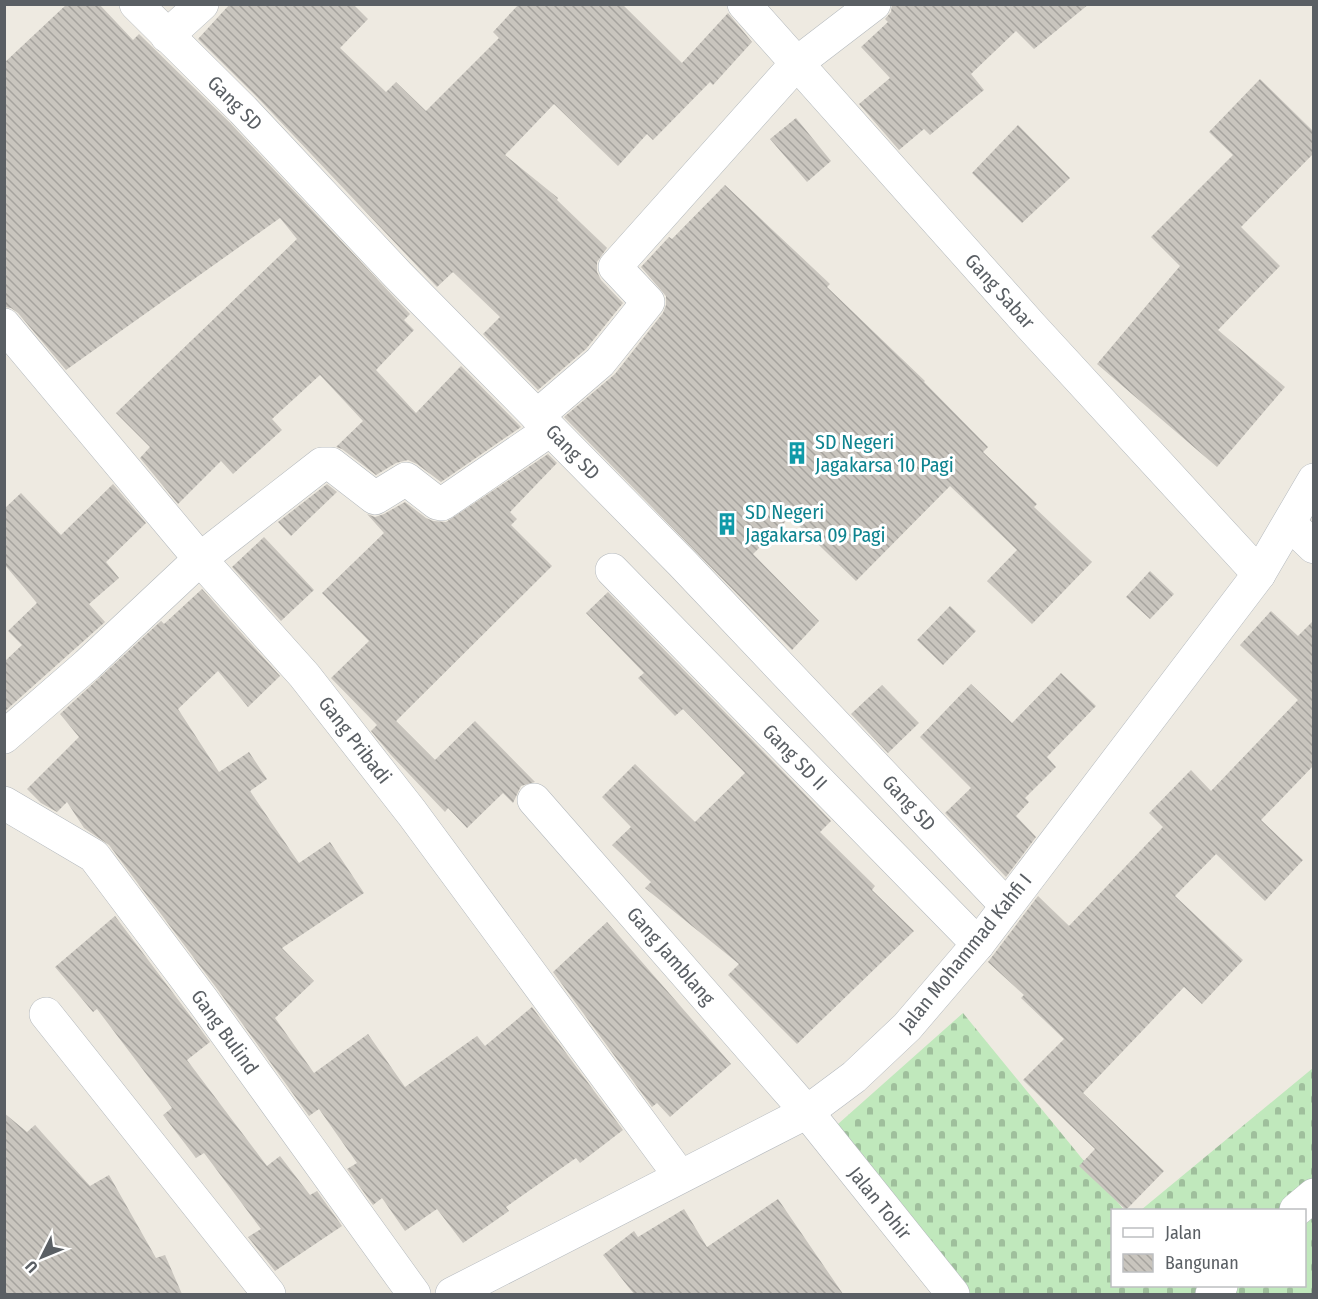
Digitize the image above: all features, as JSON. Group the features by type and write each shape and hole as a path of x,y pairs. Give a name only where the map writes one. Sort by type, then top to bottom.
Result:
{"street":[{"name":"Gang SD","path":"136,4 243,110 398,275 682,563 1006,904"},
{"path":"167,36 202,4"},
{"name":"Gang Sabar","path":"744,4 1030,326 1259,574"},
{"path":"4,737 87,665 200,559 325,463 331,464 375,498 406,479 442,504 544,423 600,362 648,302 615,267 797,63 874,4"},
{"name":"Gang Pribadi","path":"4,325 200,559 304,675 386,778 680,1176"},
{"name":"Jalan Mohammad Kahfi I","path":"452,1294 807,1112 854,1077 907,1027 978,944 1006,904 1259,574 1314,480"},
{"path":"1290,524 1314,547"},
{"name":"Gang SD II","path":"612,570 978,944"},
{"name":"Gang Jamblang","path":"534,800 807,1112"},
{"name":"Gang Bulind","path":"4,802 94,856 203,1001 414,1294"},
{"path":"46,1014 268,1294"},
{"name":"Jalan Tohir","path":"807,1112 953,1294"},
{"path":"1297,1209 1314,1195"}],"green space":[{"path":"963,1013 1123,1209 1111,1209 1111,1287 1306,1287 1306,1209 1142,1209 1313,1068 1313,1294 950,1294 820,1140"}],"building":[{"path":"67,4 99,4 133,40 139,34 230,123 410,314 404,320 414,330 376,370 416,413 461,366 521,427 441,482 408,460 396,463 376,475 342,449 336,447 363,421 320,375 272,419 282,430 233,474 221,461 178,504 140,458 150,447 116,413 297,239 280,218 66,370 18,313 11,308 4,307 4,63"},
{"path":"230,4 353,4 368,19 340,48 386,92 396,82 426,111 499,38 493,32 519,4 622,4 682,63 728,13 752,42 713,85 710,82 653,140 647,134 618,166 554,104 505,155 558,198 557,200 607,248 597,262 597,272 601,280 623,303 586,349 538,390 483,334 500,317 453,272 437,287 257,97 198,39"},
{"path":"892,4 1089,4 1034,49 1016,31 971,74 984,90 930,135 924,129 899,150 859,104 890,78 861,47 888,22 885,19 891,12"},
{"path":"1260,79 1314,132 1314,153 1241,227 1280,266 1218,330 1285,387 1217,467 1097,364 1180,266 1151,237 1233,155 1209,132"},
{"path":"796,118 831,161 807,182 770,139"},
{"path":"1018,125 1070,178 1022,223 972,173"},
{"path":"725,185 830,284 827,287 925,381 988,447 983,452 1037,504 1034,507 1092,562 1032,624 987,581 1017,550 950,486 856,581 790,517 753,554 819,621 792,650 564,417 615,374 663,313 666,296 641,267 669,237 672,239"},
{"path":"548,454 557,463 510,512 517,519 511,525 552,566 396,721 435,760 475,721 535,782 521,786 513,803 503,793 467,828 448,808 445,812 391,755 371,731 377,725 331,678 369,641 322,593 384,533 367,514 375,517 405,502 426,518 446,522"},
{"path":"113,484 146,523 106,562 119,578 89,604 105,622 4,712 4,662 22,645 8,631 37,603 4,564 4,509 21,493 61,535"},
{"path":"327,484 337,492 291,536 278,522"},
{"path":"264,537 314,590 281,621 232,567"},
{"path":"1150,571 1174,594 1150,619 1126,597"},
{"path":"202,589 280,676 248,707 218,671 178,709 219,772 249,752 267,779 250,791 299,863 330,842 364,893 282,948 314,981 275,1018 314,1073 368,1034 405,1087 477,1036 485,1046 532,1007 623,1130 580,1163 576,1158 506,1207 509,1211 463,1243 437,1209 405,1231 382,1198 373,1205 347,1169 357,1163 319,1109 309,1116 109,845 84,828 67,802 57,812 41,803 27,789 79,737 60,714 161,621 164,624"},
{"path":"608,592 831,821 820,832 875,886 872,890 914,931 797,1044 728,975 739,964 645,888 651,882 612,845 631,827 602,797 635,764 695,822 745,773 683,709 675,716 638,678 644,673 586,613"},
{"path":"950,606 976,631 943,665 917,640"},
{"path":"1271,611 1298,636 1314,620 1314,765 1261,820 1303,860 1265,901 1216,854 1175,896 1243,960 1202,1004 1184,987 1083,1093 1164,1171 1125,1209 1079,1166 1095,1149 1023,1080 1064,1039 1021,998 1024,995 988,962 1038,896 1069,926 1163,827 1149,813 1191,770 1211,791 1298,700 1240,645"},
{"path":"1061,673 1096,706 1047,757 1056,767 1025,798 1029,802 1016,816 1036,837 1006,877 945,813 971,788 920,737 971,684 1012,723"},
{"path":"882,685 919,723 888,753 851,714"},
{"path":"115,916 210,1042 187,1060 267,1166 280,1156 310,1195 317,1191 342,1226 275,1271 248,1237 261,1229 204,1153 196,1158 163,1115 172,1108 97,1009 93,1012 55,967"},
{"path":"607,922 731,1064 670,1117 657,1103 652,1107 553,972"},
{"path":"4,1113 27,1132 35,1125 90,1186 109,1175 156,1258 165,1255 182,1294 4,1294"},
{"path":"778,1199 843,1294 634,1294 603,1255 634,1231 638,1237 684,1209 707,1247"}],"place":[{"name":"SD Negeri Jagakarsa 10 Pagi","path":"797,453"},
{"name":"SD Negeri Jagakarsa 09 Pagi","path":"727,524"}]}
